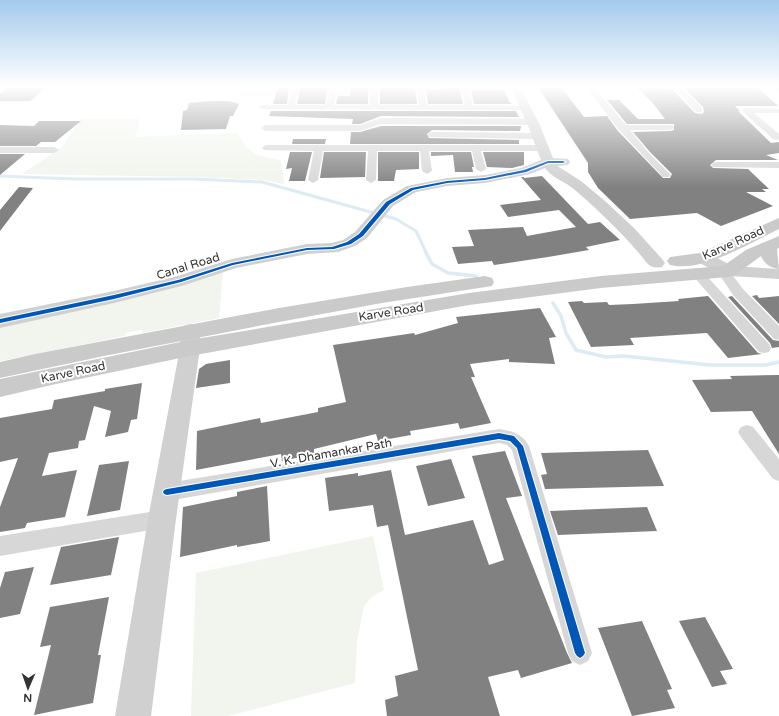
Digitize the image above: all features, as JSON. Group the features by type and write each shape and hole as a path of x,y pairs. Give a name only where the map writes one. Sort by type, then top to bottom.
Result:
{"main road":[{"name":"Karve Road","path":"0,370 59,356 190,340 469,299 601,282 706,261 779,223"},
{"name":"Karve Road","path":"0,388 190,340 462,285 591,269 656,263 706,261 731,268 752,254 774,243"},
{"path":"774,243 770,258 779,265"}],"street":[{"path":"543,120 551,136"},
{"path":"615,120 652,162 666,175"},
{"path":"758,120 776,137 779,137"},
{"path":"264,128 360,128 368,126 373,122 381,121 532,122 548,162 561,177 572,180 609,212 636,238 656,263"},
{"path":"622,128 670,127"},
{"path":"432,135 540,142"},
{"path":"267,148 476,148 540,142"},
{"path":"313,180 319,148"},
{"path":"371,180 373,148"},
{"path":"424,148 426,171"},
{"path":"476,148 481,169"},
{"path":"557,149 562,162 574,175 572,180"},
{"path":"0,150 54,150"},
{"path":"548,162 562,162"},
{"name":"Canal Road","path":"0,321 114,297 179,281 232,264 307,249 337,246 349,243 361,235 379,214 399,196 412,189 447,182 485,179 525,171 548,162"},
{"path":"716,165 779,165"},
{"path":"706,261 731,268 779,274"},
{"path":"706,261 764,348"},
{"path":"731,268 779,265"},
{"path":"731,268 738,292 779,335"},
{"path":"130,715 167,492 190,340"},
{"path":"747,432 779,473"},
{"name":"V. K. Dhamankar Path","path":"167,492 499,436 512,438 520,446 580,653"},
{"path":"0,546 162,519"}],"shaded area":[{"path":"80,120 140,120 135,137 238,133 250,150 260,156 281,160 284,184 264,180 195,177 22,174 62,147"},
{"path":"223,272 219,318 142,333 142,330 125,333 125,336 0,361 0,328"},
{"path":"373,536 384,590 372,597 364,606 357,642 355,683 228,716 191,716 196,573"}],"building":[{"path":"182,120 229,120 226,129 181,130"},
{"path":"353,120 369,120 360,124 352,124"},
{"path":"560,120 610,120 618,131 663,178 670,178 672,174 633,132 670,131 674,130 674,124 627,124 624,120 748,120 771,143 779,142 779,153 766,155 778,160 716,160 710,165 713,168 748,169 769,189 762,189 766,192 746,192 773,206 721,226 697,213 630,219 598,188 588,172 588,163"},
{"path":"39,121 81,121 55,142 41,142 36,146 0,146 0,125 34,126"},
{"path":"381,126 521,126 520,131 432,130 427,134 429,138 519,140 519,144 350,144 351,132 360,132"},
{"path":"293,139 326,139 325,144 292,144"},
{"path":"290,152 312,152 305,181 289,181 292,168 286,169"},
{"path":"324,152 366,152 365,177 320,178"},
{"path":"378,152 419,152 419,169 396,170 394,181 378,181"},
{"path":"431,152 471,152 474,167 472,167 473,172 455,172 453,155 431,156"},
{"path":"483,152 524,152 524,165 512,168 487,167"},
{"path":"0,154 25,154 0,175"},
{"path":"542,176 588,224 600,222 620,240 586,247 589,250 494,265 492,261 458,264 452,247 474,246 468,230 523,227 527,236 576,227 559,210 508,217 500,205 541,200 521,177"},
{"path":"19,187 33,188 0,231 0,210"},
{"path":"757,295 759,298 779,296 779,324 752,296"},
{"path":"708,296 758,353 762,354 728,358 707,333 630,338 634,345 591,347 568,302 607,302 609,305 633,304 679,301 678,299"},
{"path":"732,296 773,340 779,341 779,347 772,348 770,343 728,297"},
{"path":"540,308 556,337 549,338 555,364 509,362 509,359 470,364 475,377 471,377 491,423 460,429 458,423 410,431 411,435 378,441 376,434 314,449 314,454 282,461 281,454 196,470 197,431 260,418 261,423 318,412 318,408 346,402 333,345 414,333 415,335 458,323 456,317"},
{"path":"230,360 230,383 196,388 199,369 206,364"},
{"path":"779,375 779,454 752,411 711,412 692,380 732,379 730,376"},
{"path":"142,383 137,419 131,420 128,432 105,437 111,411 94,406 85,440 79,441 78,448 49,453 42,476 77,470 65,517 27,523 25,528 0,532 0,507 18,458 0,462 0,418 52,409 54,400"},
{"path":"648,450 664,486 545,489 541,475 547,474 541,453"},
{"path":"505,451 522,496 506,498 572,663 521,678 518,670 488,677 500,716 387,716 385,700 398,696 395,676 418,670 388,525 377,527 373,505 329,511 325,478 358,473 358,476 391,470 405,535 473,520 489,565 504,560 472,456"},
{"path":"451,459 465,498 428,506 416,466"},
{"path":"129,461 120,510 87,516 99,465"},
{"path":"267,486 270,541 237,547 237,545 180,557 183,507 237,496 237,492"},
{"path":"647,507 657,531 558,535 550,511"},
{"path":"119,537 111,575 50,585 61,547"},
{"path":"34,567 20,614 0,618 0,588 5,572"},
{"path":"109,597 98,655 101,655 93,703 34,715 51,645 40,647 50,607"},
{"path":"705,617 733,669 720,671 727,684 712,687 679,621"},
{"path":"642,621 672,689 667,690 675,708 632,716 598,628"}],"waterway":[{"path":"0,176 75,179 192,179 262,182 396,219 416,231 427,254"},
{"path":"426,253 432,264 448,273 476,276"},
{"path":"553,303 561,316 566,333 576,350 606,357 624,356 710,365 766,365 779,362"}],"cycle path":[{"path":"0,321 114,297 179,281 232,264 307,249 332,248 349,243 361,235 388,203 412,189 447,182 485,179 525,171 548,162 563,162"},
{"path":"167,492 499,436 512,438 520,446 580,653"}]}
